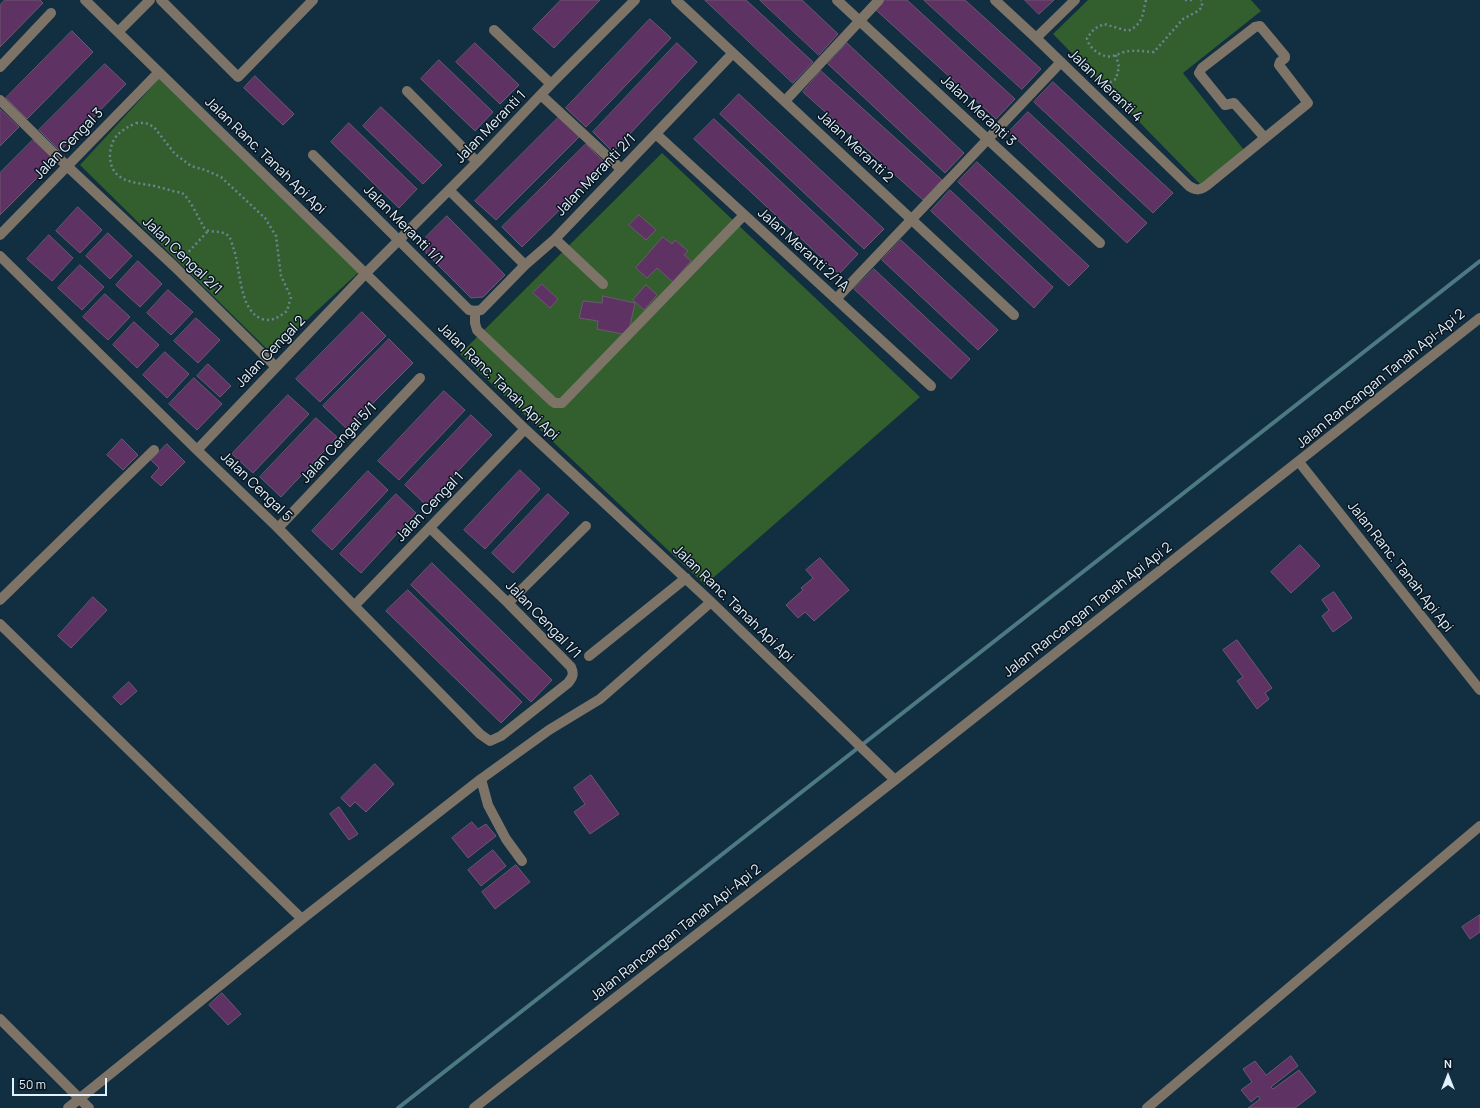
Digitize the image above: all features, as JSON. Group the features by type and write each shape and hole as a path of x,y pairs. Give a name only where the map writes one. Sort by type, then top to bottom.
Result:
{"street":[{"name":"Jalan Ranc. Tanah Api Api","path":"85,0 525,429 712,602 894,780"},
{"path":"118,32 150,0"},
{"path":"161,0 238,77 313,0"},
{"name":"Jalan Meranti 1","path":"366,273 399,242 551,84 635,0"},
{"name":"Jalan Meranti 2","path":"676,0 1014,315"},
{"name":"Jalan Meranti 3","path":"837,0 1100,243"},
{"path":"785,102 879,0"},
{"name":"Jalan Meranti 4","path":"994,0 1036,38 1189,186 1197,190 1202,189 1265,138"},
{"path":"1036,38 1075,0"},
{"path":"0,67 51,13"},
{"path":"1257,26 1263,28 1285,56 1279,65 1308,103 1265,138 1234,102 1225,105 1200,73 1202,68 1257,26"},
{"path":"494,30 551,84"},
{"name":"Jalan Meranti 2/1","path":"475,312 481,310 525,265 555,239 734,53"},
{"path":"836,299 1061,62"},
{"name":"Jalan Cengal 3","path":"0,235 159,72"},
{"path":"407,91 477,162"},
{"path":"541,95 621,169"},
{"name":"Jalan Cengal 2/1","path":"0,100 67,166 175,267 276,367"},
{"name":"Jalan Meranti 2/1A","path":"656,134 931,386"},
{"name":"Jalan Meranti 1/1","path":"314,155 399,242 470,310 475,312"},
{"path":"449,190 525,265"},
{"path":"475,312 475,323 477,330 552,401 555,403 562,403 744,215"},
{"path":"555,239 603,284"},
{"name":"Jalan Cengal 5","path":"0,256 196,450 278,528 480,734 490,741"},
{"name":"Jalan Cengal 2","path":"196,450 366,273"},
{"name":"Jalan Rancangan Tanah Api-Api 2","path":"1299,462 1480,318"},
{"name":"Jalan Cengal 5/1","path":"278,528 420,378"},
{"name":"Jalan Cengal 1","path":"355,605 525,429"},
{"path":"0,600 154,450"},
{"name":"Jalan Ranc. Tanah Api Api","path":"1299,462 1480,690"},
{"name":"Jalan Rancangan Tanah Api Api 2","path":"894,780 1299,462"},
{"path":"508,603 586,526"},
{"name":"Jalan Cengal 1/1","path":"430,528 508,603 571,667 573,675 568,683 501,736 490,741"},
{"path":"589,656 686,578"},
{"path":"68,1108 302,919 481,779 549,730 600,699 712,602"},
{"path":"0,624 302,919"},
{"path":"481,779 488,805 506,839 522,860"},
{"name":"Jalan Rancangan Tanah Api-Api 2","path":"474,1108 894,780"},
{"path":"1147,1108 1480,826"},
{"path":"0,1019 89,1108"}],"path":[{"path":"1146,0 1140,23 1136,27 1128,31 1104,24 1094,29 1087,38 1088,43 1092,48 1100,54 1111,56 1131,50 1154,52 1183,19 1198,11 1202,7 1201,0"},
{"path":"1185,0 1192,0"},
{"path":"1092,92 1116,79 1119,67 1116,55"},
{"path":"136,123 146,123 154,127 175,154 191,166 221,177 264,218 276,236 281,276 291,297 287,312 278,318 266,320 256,317 248,306 243,293 236,256 230,238 222,232 208,231 205,229 191,203 182,193 155,186 129,182 116,174 110,163 110,152 114,140 119,132 136,123"},
{"path":"175,267 208,231"}],"green space":[{"path":"1088,0 1251,0 1261,11 1183,73 1244,150 1201,185 1053,34"},
{"path":"159,79 359,272 271,353 80,165"},
{"path":"662,153 920,397 705,585 460,354"}],"building":[{"path":"5,0 40,0 43,3 0,47 0,5"},
{"path":"561,0 600,0 554,48 533,29"},
{"path":"705,0 746,0 813,62 793,83"},
{"path":"760,0 802,0 838,34 819,55"},
{"path":"884,0 907,0 1015,99 996,119 876,10"},
{"path":"924,0 965,0 1041,69 1022,89"},
{"path":"1025,0 1054,0 1039,14"},
{"path":"650,19 671,38 586,127 566,108"},
{"path":"72,31 93,52 27,119 6,98"},
{"path":"475,43 519,85 500,104 456,62"},
{"path":"677,43 697,62 613,152 593,132"},
{"path":"847,43 964,153 945,173 828,64"},
{"path":"439,60 493,112 475,131 421,79"},
{"path":"105,64 126,84 60,151 39,130"},
{"path":"821,71 942,180 923,200 803,92"},
{"path":"255,76 294,114 283,125 244,88"},
{"path":"1053,82 1173,193 1153,213 1034,102"},
{"path":"739,94 884,229 864,249 720,114"},
{"path":"381,107 442,165 423,184 363,126"},
{"path":"0,109 19,127 0,146"},
{"path":"1028,112 1147,223 1127,243 1009,132"},
{"path":"559,117 579,137 496,220 475,201"},
{"path":"714,119 858,254 839,274 694,139"},
{"path":"349,123 417,189 399,208 331,142"},
{"path":"33,140 55,160 0,215 0,173"},
{"path":"586,144 606,164 522,247 502,227"},
{"path":"977,162 1089,266 1069,286 958,182"},
{"path":"950,190 1053,287 1034,308 931,211"},
{"path":"78,207 102,230 80,253 56,231"},
{"path":"639,215 656,230 646,240 629,225"},
{"path":"447,216 505,275 483,297 471,298 426,253 426,237"},
{"path":"108,233 132,256 110,279 86,256"},
{"path":"49,235 73,258 52,281 27,259"},
{"path":"663,237 672,244 675,240 688,251 684,255 691,261 673,282 657,268 647,278 636,268"},
{"path":"901,240 998,330 978,350 882,260"},
{"path":"138,261 162,284 140,307 116,285"},
{"path":"80,265 104,287 82,310 58,288"},
{"path":"874,269 970,359 951,379 854,289"},
{"path":"542,284 558,299 550,308 533,293"},
{"path":"646,285 657,295 644,310 633,300"},
{"path":"168,290 193,312 171,335 147,313"},
{"path":"105,294 130,317 108,340 83,317"},
{"path":"603,296 635,303 628,335 597,329 598,321 579,318 583,301 602,303"},
{"path":"362,312 386,336 320,402 296,379"},
{"path":"196,318 220,340 198,363 174,341"},
{"path":"134,322 159,345 137,368 113,345"},
{"path":"389,339 413,363 347,429 323,406"},
{"path":"165,352 189,374 167,398 143,375"},
{"path":"208,364 231,386 220,397 197,376"},
{"path":"194,378 222,404 197,430 169,404"},
{"path":"444,391 465,410 399,480 378,461"},
{"path":"288,395 309,414 253,473 232,454"},
{"path":"471,415 492,435 426,505 405,485"},
{"path":"316,418 337,437 281,497 260,477"},
{"path":"122,439 138,455 123,470 107,455"},
{"path":"167,444 185,462 161,486 151,477 159,468 151,460"},
{"path":"520,470 540,489 485,549 464,530"},
{"path":"368,471 388,490 332,550 312,531"},
{"path":"396,494 416,513 361,573 340,554"},
{"path":"548,494 569,513 513,573 492,553"},
{"path":"1300,545 1320,566 1291,593 1271,572"},
{"path":"820,558 849,590 814,621 805,612 798,618 786,605 803,590 801,588 813,578 806,570"},
{"path":"432,563 552,680 531,702 411,585"},
{"path":"408,590 522,702 501,723 386,611"},
{"path":"1334,592 1352,618 1333,632 1322,616 1329,610 1322,600"},
{"path":"93,597 107,610 71,648 58,636"},
{"path":"1237,640 1272,688 1265,693 1269,699 1257,709 1237,681 1243,677 1223,650"},
{"path":"129,682 137,691 121,705 113,697"},
{"path":"375,764 394,784 366,812 355,802 350,807 341,798"},
{"path":"591,775 619,814 590,834 574,812 585,804 574,788"},
{"path":"339,807 358,834 349,840 330,814"},
{"path":"472,822 478,829 486,824 496,836 468,858 452,838"},
{"path":"493,850 506,866 481,886 468,870"},
{"path":"516,865 530,882 495,909 482,892"},
{"path":"1480,915 1480,932 1470,939 1462,927"},
{"path":"222,993 241,1014 228,1025 209,1005"},
{"path":"1291,1056 1298,1066 1271,1087 1273,1089 1299,1070 1316,1092 1295,1108 1248,1108 1260,1099 1258,1096 1251,1102 1241,1090 1252,1082 1243,1069 1255,1061 1266,1075"}],"waterway":[{"path":"398,1108 1480,261"}]}
